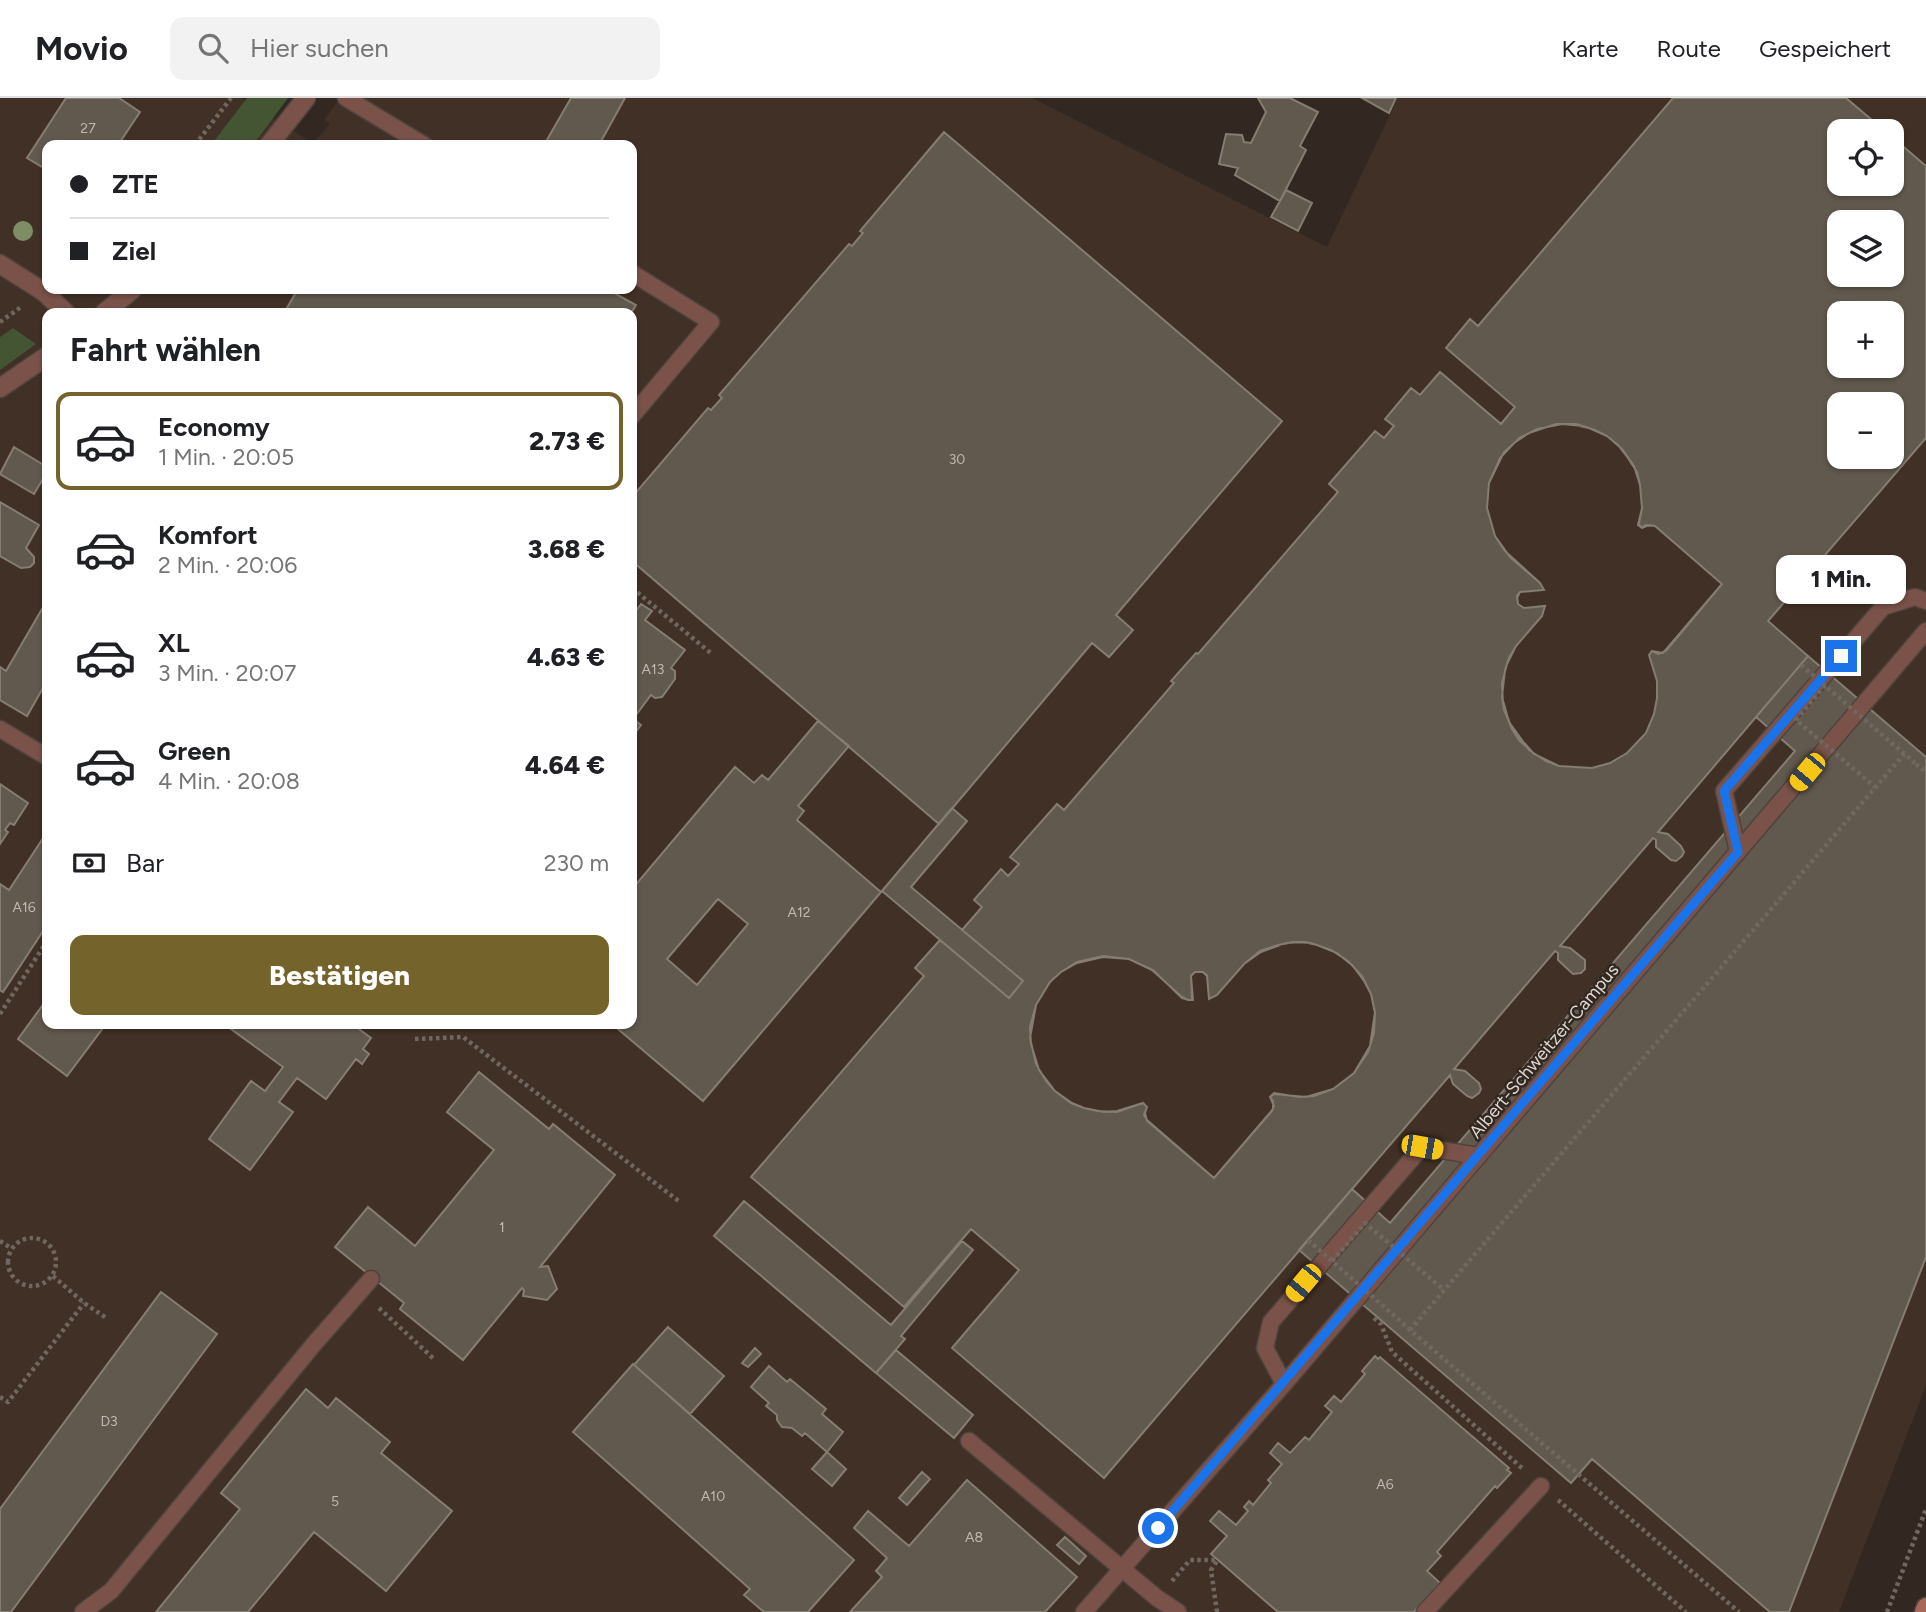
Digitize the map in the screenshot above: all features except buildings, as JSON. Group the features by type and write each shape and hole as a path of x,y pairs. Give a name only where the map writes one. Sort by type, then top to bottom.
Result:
{"street":[{"path":"273,140 306,98"},
{"path":"0,264 42,291"},
{"path":"46,294 61,308"},
{"path":"110,308 127,294"},
{"path":"0,388 42,359"},
{"path":"1924,1612 1926,1607"}],"lane":[{"path":"346,98 416,140"},
{"path":"637,276 711,322 637,410"},
{"path":"1738,852 1724,791 1883,607 1914,597 1926,601"},
{"name":"Albert-Schweitzer-Campus","path":"1084,1612 1284,1384 1926,631"},
{"path":"0,729 42,754"},
{"path":"1284,1384 1265,1348 1271,1322 1320,1264 1422,1147 1479,1156"},
{"path":"83,1612 111,1591 314,1344 371,1279"},
{"path":"969,1441 1178,1612"},
{"path":"1425,1612 1541,1486"}],"path":[{"path":"199,140 231,98"},
{"path":"637,592 712,654"},
{"path":"1801,665 1926,772"},
{"path":"1825,685 1796,720 1875,787"},
{"path":"1410,1330 1905,754"},
{"path":"0,1014 42,949"},
{"path":"415,1039 463,1037 680,1202"},
{"path":"1332,1261 1365,1223 1444,1290"},
{"path":"27,1237 47,1241 57,1257 53,1276 37,1287 17,1283 7,1267 11,1248 27,1237"},
{"path":"1308,1240 1739,1612"},
{"path":"0,1241 11,1248"},
{"path":"53,1276 84,1303 108,1319"},
{"path":"357,1296 382,1309 435,1360"},
{"path":"1354,1301 1381,1324 1392,1352 1686,1612"},
{"path":"0,1397 8,1402 84,1303"},
{"path":"1887,1612 1926,1509"},
{"path":"1190,1560 1218,1560 1211,1570 1217,1612"}],"shaded area":[{"path":"0,98 241,98 308,140 42,140 42,294 637,294 637,140 316,140 330,124 324,120 340,98 1032,98 1327,247 1398,98 1926,98 1926,1385 1839,1612 0,1612"}],"green space":[{"path":"247,98 288,98 257,140 215,140"},
{"path":"13,328 36,344 0,370 0,337"}],"route":[{"path":"1158,1528 1738,852 1724,791 1841,656"}]}
